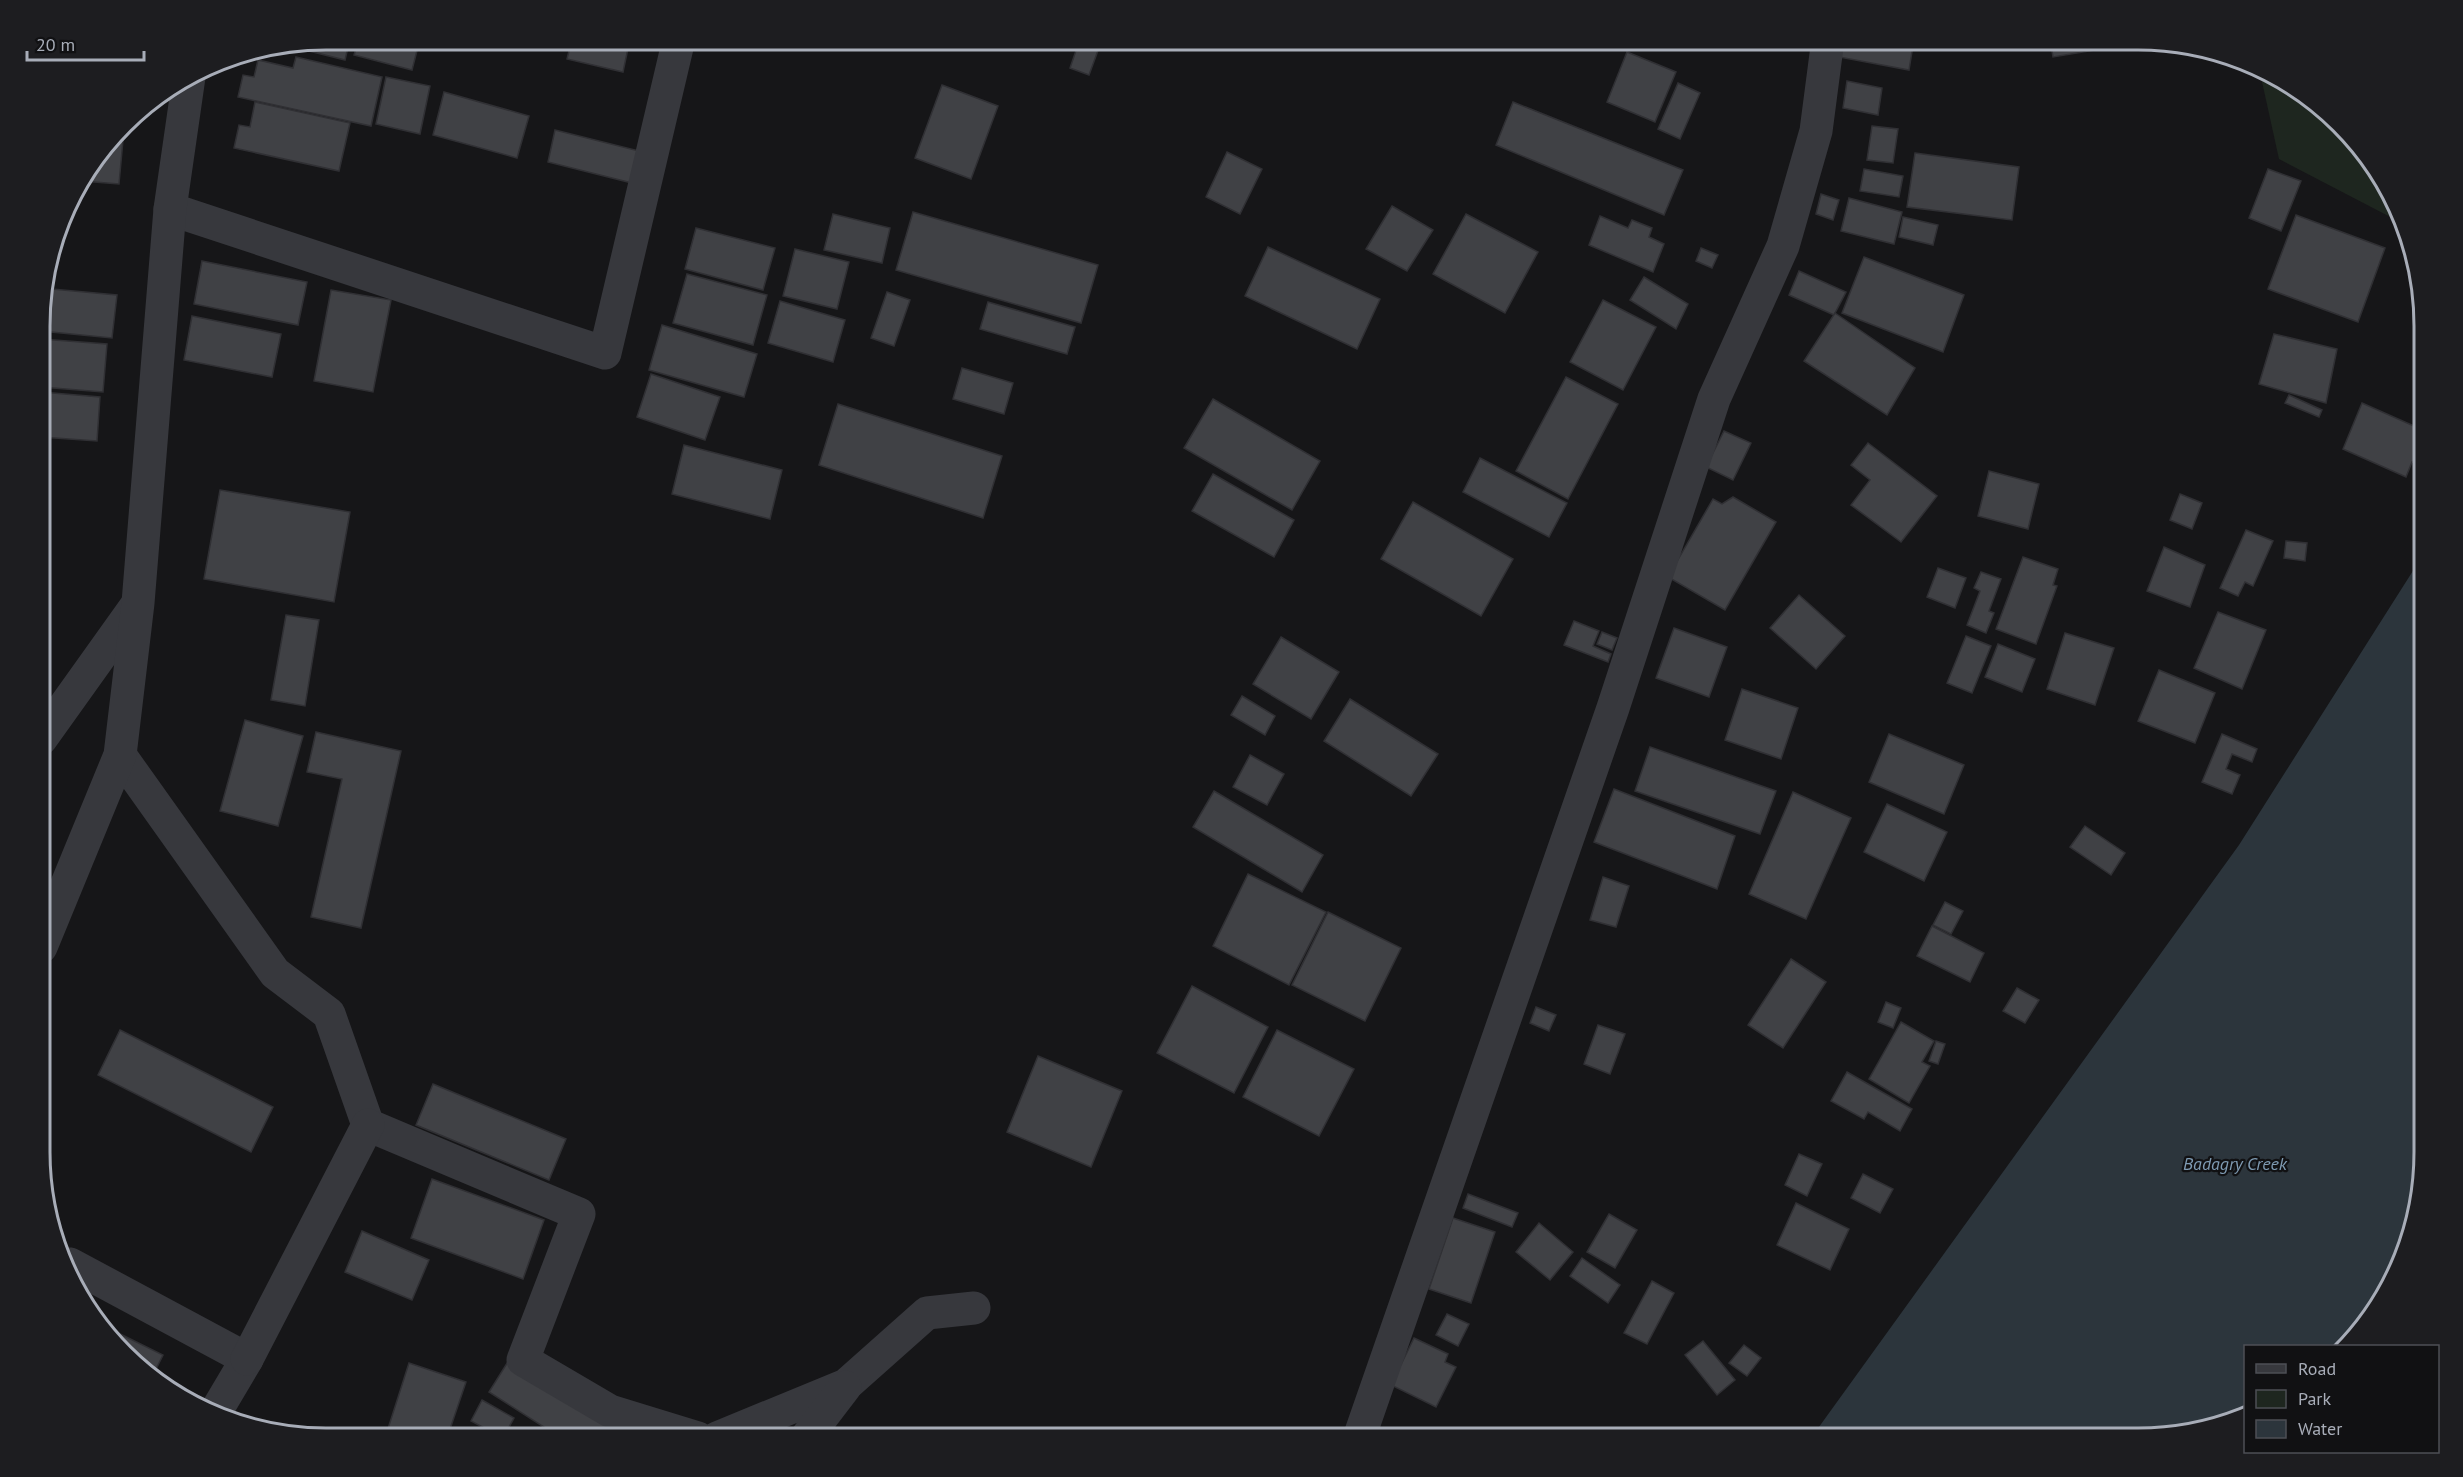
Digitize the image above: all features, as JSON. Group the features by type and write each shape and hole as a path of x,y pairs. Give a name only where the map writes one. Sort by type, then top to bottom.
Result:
{"street":[{"path":"170,209 605,353 676,50"},
{"path":"1362,1428 1613,708 1714,399 1783,246 1816,131 1827,50"},
{"path":"50,925 120,754 138,603 170,209 188,86"},
{"path":"50,726 138,603"},
{"path":"120,754 275,973 329,1014 368,1125 247,1359 219,1406"},
{"path":"368,1125 579,1214 523,1360 610,1412 664,1428"},
{"path":"74,1266 247,1359"},
{"path":"814,1428 846,1385 927,1313 974,1308"},
{"path":"741,1428 846,1385"}],"green space":[{"path":"2261,79 2306,106 2333,130 2357,157 2377,187 2392,218 2279,159"}],"water":[{"name":"Badagry Creek","path":"2414,569 2413,1170 2408,1206 2393,1257 2377,1290 2357,1320 2335,1345 2244,1345 2244,1407 2192,1422 2138,1428 1818,1428 2239,845"}],"building":[{"path":"306,50 347,50 345,60"},
{"path":"356,50 417,50 412,70 354,55"},
{"path":"569,50 628,50 623,72 567,59"},
{"path":"1076,50 1098,50 1089,75 1070,68"},
{"path":"1840,50 1912,50 1909,70 1839,57"},
{"path":"2052,50 2095,50 2053,57"},
{"path":"1627,52 1676,72 1655,122 1607,102"},
{"path":"296,57 382,77 371,126 238,97 243,75 254,77 258,60 293,68"},
{"path":"386,77 430,86 420,134 376,124"},
{"path":"1847,81 1882,88 1878,115 1843,108"},
{"path":"1678,83 1700,93 1680,139 1658,129"},
{"path":"942,85 998,106 971,179 915,158"},
{"path":"444,92 529,116 517,158 433,135"},
{"path":"255,102 350,123 339,171 234,148 239,125 250,127"},
{"path":"1513,102 1683,170 1664,215 1496,145"},
{"path":"1872,126 1898,129 1893,163 1867,160"},
{"path":"555,130 643,152 636,184 548,162"},
{"path":"123,137 119,184 90,182 106,157"},
{"path":"1227,152 1262,169 1240,214 1206,197"},
{"path":"1915,153 2019,167 2012,220 1907,207"},
{"path":"1864,169 1903,176 1899,197 1860,191"},
{"path":"2268,169 2301,181 2281,231 2249,218"},
{"path":"1821,194 1839,200 1833,220 1816,214"},
{"path":"1849,198 1902,212 1894,244 1841,231"},
{"path":"1392,206 1433,230 1407,271 1366,249"},
{"path":"913,212 1098,265 1081,323 896,270"},
{"path":"833,214 890,228 882,263 824,250"},
{"path":"1466,214 1538,252 1505,313 1433,274"},
{"path":"2296,215 2385,248 2358,322 2268,289"},
{"path":"1600,216 1628,228 1632,220 1652,228 1649,237 1664,244 1653,272 1589,245"},
{"path":"1903,217 1938,225 1933,245 1899,237"},
{"path":"696,228 775,248 763,290 685,269"},
{"path":"1268,247 1380,299 1357,349 1245,296"},
{"path":"1701,248 1718,255 1712,268 1696,261"},
{"path":"795,249 849,262 837,309 783,296"},
{"path":"1864,257 1964,295 1943,352 1842,313"},
{"path":"202,261 307,282 298,325 194,304"},
{"path":"1799,271 1846,292 1834,315 1789,295"},
{"path":"687,274 767,295 753,345 673,323"},
{"path":"1644,277 1688,304 1676,329 1630,300"},
{"path":"52,289 117,295 112,338 50,332"},
{"path":"331,290 391,300 373,392 314,381"},
{"path":"887,292 910,300 894,346 871,338"},
{"path":"1603,300 1656,327 1623,390 1570,362"},
{"path":"780,301 845,320 833,362 768,343"},
{"path":"988,302 1075,327 1067,354 980,329"},
{"path":"1835,313 1915,368 1887,415 1804,361"},
{"path":"192,316 281,334 272,377 184,360"},
{"path":"662,325 757,354 744,397 649,370"},
{"path":"2274,334 2337,349 2326,403 2259,384"},
{"path":"50,340 107,344 103,392 50,388"},
{"path":"962,368 1013,383 1004,414 953,399"},
{"path":"651,374 720,397 705,440 637,417"},
{"path":"1566,377 1618,404 1568,499 1516,471"},
{"path":"50,393 100,397 97,441 50,438"},
{"path":"2289,395 2322,410 2319,417 2285,403"},
{"path":"1213,399 1320,461 1292,510 1184,448"},
{"path":"2362,403 2414,426 2414,463 2412,462 2406,477 2343,449"},
{"path":"838,404 1002,456 983,518 819,465"},
{"path":"1724,431 1751,443 1733,480 1706,467"},
{"path":"1868,443 1937,496 1901,542 1851,505 1870,480 1851,465"},
{"path":"684,445 782,470 770,519 672,494"},
{"path":"1480,458 1567,503 1549,537 1463,492"},
{"path":"1989,471 2039,484 2028,529 1978,516"},
{"path":"1213,474 1294,520 1274,557 1192,511"},
{"path":"220,490 350,512 334,602 204,579"},
{"path":"2180,494 2202,503 2192,529 2170,520"},
{"path":"1733,497 1776,522 1725,610 1668,577 1713,499 1722,504"},
{"path":"1413,502 1513,559 1481,616 1381,559"},
{"path":"2246,530 2273,541 2253,586 2245,582 2238,596 2220,588"},
{"path":"2286,541 2307,543 2305,561 2284,558"},
{"path":"2164,547 2205,565 2190,607 2147,591"},
{"path":"2023,557 2058,569 2053,585 2057,586 2036,644 1996,629"},
{"path":"1938,568 1966,578 1955,608 1927,597"},
{"path":"1981,572 2001,579 1989,611 1994,613 1986,633 1967,625 1980,591 1974,588"},
{"path":"1799,595 1845,636 1816,669 1770,628"},
{"path":"2218,612 2266,630 2242,689 2194,668"},
{"path":"286,615 319,620 305,706 271,700"},
{"path":"1574,621 1599,631 1593,646 1611,654 1608,662 1564,645"},
{"path":"1674,628 1727,647 1709,697 1656,678"},
{"path":"1602,632 1617,638 1612,650 1597,644"},
{"path":"2065,633 2114,648 2095,705 2047,689"},
{"path":"1966,636 1991,646 1972,693 1947,683"},
{"path":"1281,637 1339,672 1311,719 1253,684"},
{"path":"1998,644 2035,659 2022,692 1985,677"},
{"path":"2159,670 2215,693 2195,743 2138,721"},
{"path":"1742,689 1798,708 1781,759 1725,740"},
{"path":"1242,696 1275,716 1265,735 1231,715"},
{"path":"1350,699 1438,754 1411,796 1324,741"},
{"path":"245,720 303,736 278,826 220,811"},
{"path":"316,732 401,751 361,928 311,917 342,779 307,772"},
{"path":"1889,734 1964,765 1944,814 1869,782"},
{"path":"2222,734 2257,749 2252,762 2232,754 2226,769 2240,775 2232,794 2202,782"},
{"path":"1650,747 1776,791 1760,834 1635,791"},
{"path":"1250,755 1284,774 1267,805 1233,787"},
{"path":"1614,789 1735,836 1717,889 1594,842"},
{"path":"1214,791 1323,855 1302,892 1193,827"},
{"path":"1793,792 1851,818 1806,919 1749,894"},
{"path":"1887,804 1947,832 1924,881 1864,852"},
{"path":"2085,826 2125,853 2111,875 2070,847"},
{"path":"1248,874 1326,912 1289,985 1213,946"},
{"path":"1603,877 1629,886 1616,927 1590,920"},
{"path":"1945,902 1963,911 1951,934 1933,925"},
{"path":"1328,912 1401,948 1365,1021 1292,985"},
{"path":"1932,926 1984,953 1970,982 1917,956"},
{"path":"1791,959 1826,982 1783,1048 1748,1025"},
{"path":"1192,986 1268,1027 1234,1093 1157,1053"},
{"path":"2017,988 2039,1000 2025,1023 2003,1011"},
{"path":"1886,1002 1901,1008 1893,1028 1878,1022"},
{"path":"1536,1007 1556,1015 1549,1031 1530,1023"},
{"path":"1901,1022 1934,1041 1922,1062 1930,1066 1909,1103 1869,1079"},
{"path":"1598,1025 1625,1034 1610,1074 1584,1064"},
{"path":"120,1030 273,1107 251,1152 98,1075"},
{"path":"1277,1030 1354,1069 1319,1136 1243,1097"},
{"path":"1936,1041 1945,1044 1938,1064 1929,1061"},
{"path":"1038,1056 1122,1091 1091,1167 1007,1132"},
{"path":"1847,1072 1912,1109 1900,1131 1868,1112 1864,1119 1831,1101"},
{"path":"433,1084 566,1139 549,1180 416,1125"},
{"path":"1799,1154 1822,1164 1807,1196 1785,1185"},
{"path":"1863,1174 1893,1189 1880,1213 1851,1198"},
{"path":"432,1179 544,1220 523,1279 411,1238"},
{"path":"1468,1194 1518,1213 1512,1227 1463,1208"},
{"path":"1796,1203 1849,1229 1830,1270 1777,1245"},
{"path":"1609,1214 1637,1230 1615,1268 1587,1252"},
{"path":"1453,1218 1495,1232 1471,1303 1429,1289"},
{"path":"1539,1223 1573,1252 1550,1280 1516,1252"},
{"path":"362,1231 429,1260 412,1300 345,1272"},
{"path":"1582,1258 1620,1285 1608,1303 1570,1276"},
{"path":"1652,1281 1674,1293 1647,1344 1624,1333"},
{"path":"1447,1314 1469,1324 1458,1346 1436,1335"},
{"path":"116,1332 163,1355 156,1370"},
{"path":"1414,1338 1448,1354 1445,1362 1456,1367 1436,1407 1391,1385"},
{"path":"1703,1341 1735,1380 1717,1395 1685,1355"},
{"path":"1744,1345 1761,1358 1747,1376 1729,1363"},
{"path":"509,1360 616,1428 545,1428 489,1392"},
{"path":"409,1363 466,1382 450,1428 388,1428"},
{"path":"482,1400 514,1418 508,1428 484,1428 471,1421"}]}
